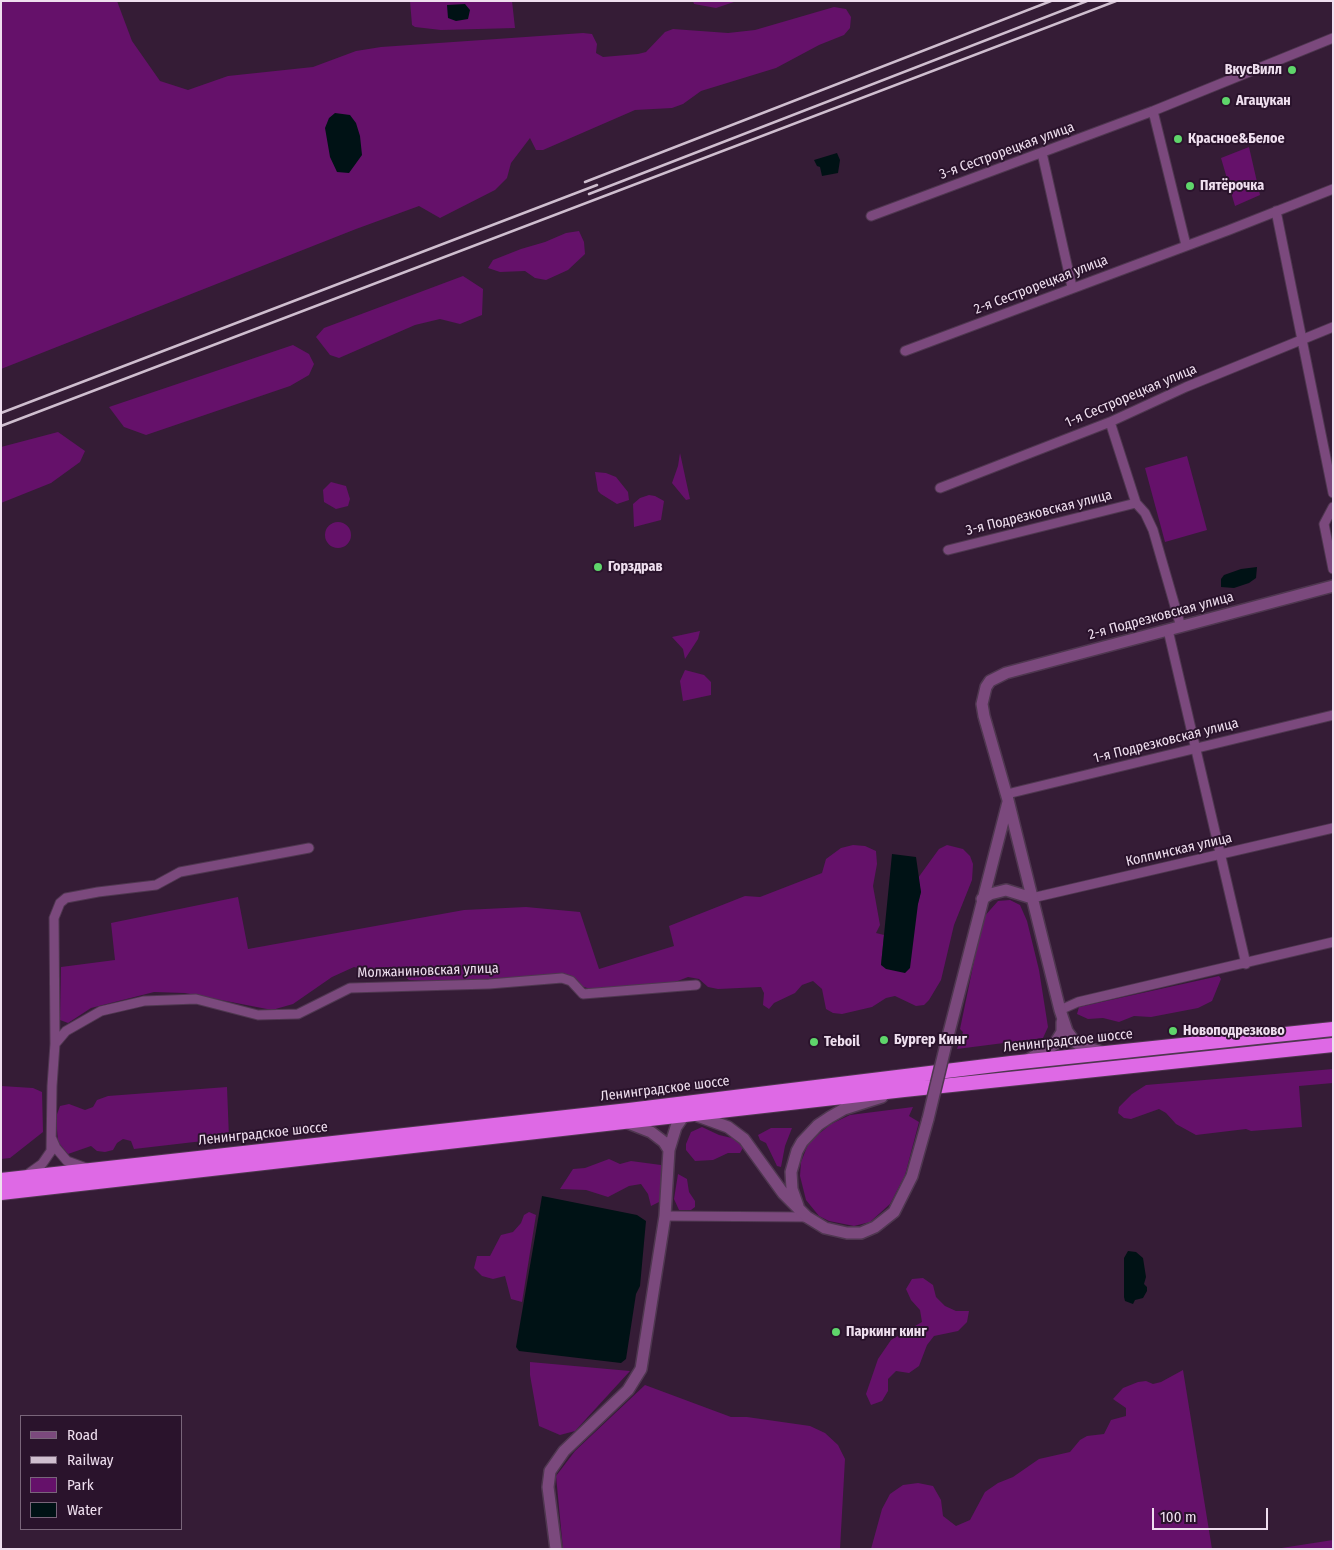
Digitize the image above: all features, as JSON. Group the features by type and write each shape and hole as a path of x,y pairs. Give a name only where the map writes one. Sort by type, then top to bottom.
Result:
{"highway":[{"name":"Ленинградское шоссе","path":"1,1180 658,1106 1011,1063 1333,1029"},
{"name":"Ленинградское шоссе","path":"1,1193 687,1114 1333,1044"}],"street":[{"name":"3-я Сестрорецкая улица","path":"871,216 1153,111 1333,38"},
{"path":"1153,111 1186,245"},
{"path":"1042,153 1072,287"},
{"name":"2-я Сестрорецкая улица","path":"905,351 1333,189"},
{"path":"1276,211 1333,493"},
{"name":"1-я Сестрорецкая улица","path":"940,488 1110,422 1301,339 1333,327"},
{"path":"1110,422 1136,503 1145,513 1153,530 1181,626"},
{"name":"3-я Подрезковская улица","path":"948,550 1136,503"},
{"path":"1333,507 1324,524 1333,569"},
{"name":"2-я Подрезковская улица","path":"1008,797 982,704 986,687 997,677 1333,586"},
{"path":"1168,630 1222,854 1246,964"},
{"name":"1-я Подрезковская улица","path":"1008,797 1196,747 1333,715"},
{"path":"1008,797 1060,1010 1067,1031 1075,1042 1092,1050 1113,1052"},
{"path":"556,1549 548,1487 550,1471 564,1451 628,1390 641,1368 665,1216 669,1150 676,1127 687,1114 717,1122 744,1139 783,1193 804,1215 825,1228 847,1233 861,1232 884,1222 894,1212 907,1189 918,1156 1008,797"},
{"name":"Колпинская улица","path":"1032,898 1333,828"},
{"path":"20,1178 42,1164 51,1151 55,1044 54,918 56,910 66,898 156,885 180,872 309,848"},
{"path":"982,899 990,894 1006,890 1032,898"},
{"path":"1060,1010 1078,1002 1333,942"},
{"name":"Молжаниновская улица","path":"55,1044 66,1031 101,1010 144,1000 196,1000 258,1015 298,1014 350,988 480,984 562,978 571,981 584,994 696,985"},
{"path":"1011,1063 1037,1056 1054,1045 1062,1032 1060,1010"},
{"path":"804,1215 792,1189 791,1172 796,1151 809,1132 844,1109 904,1090"},
{"path":"625,1122 651,1132 669,1150"},
{"path":"52,1139 56,1148 67,1161 78,1166 99,1169"},
{"path":"665,1216 804,1215"}],"green space":[{"path":"1,1 117,1 132,41 160,81 188,90 228,76 313,67 356,51 381,47 583,33 592,34 597,44 596,53 603,57 646,52 665,32 673,29 728,33 755,30 834,7 846,9 851,17 850,28 844,35 819,45 776,68 701,91 683,104 672,108 635,110 543,150 536,150 530,138 511,163 507,178 495,190 440,218 419,206 1,369"},
{"path":"410,1 512,1 515,28 441,30 415,27 412,25"},
{"path":"693,1 737,1 716,8 694,4"},
{"path":"1249,147 1260,195 1235,206 1221,158"},
{"path":"579,231 584,242 585,254 568,270 546,280 535,278 525,271 500,272 488,268 493,260 566,233"},
{"path":"463,276 483,289 482,315 460,324 440,319 415,325 339,358 330,355 316,337 324,328"},
{"path":"293,345 309,354 314,364 309,375 290,386 146,435 124,427 109,407"},
{"path":"58,432 85,451 80,462 51,483 1,503 1,447"},
{"path":"680,453 690,499 686,500 672,483"},
{"path":"1187,456 1207,530 1165,542 1145,468"},
{"path":"595,472 606,473 616,477 628,492 629,500 617,504 601,494 598,491"},
{"path":"331,482 346,486 350,499 348,506 336,509 324,502 323,490"},
{"path":"649,495 664,501 661,520 634,527 633,504 640,498"},
{"path":"338,522 347,526 351,535 347,544 338,548 329,544 325,535 329,526"},
{"path":"700,631 698,639 685,659 683,649 672,637"},
{"path":"685,670 704,675 711,682 711,695 683,701 680,681"},
{"path":"853,845 865,846 876,851 877,864 873,886 880,925 876,933 884,935 881,965 918,903 921,892 918,878 939,849 947,845 963,849 970,856 973,864 972,880 954,925 941,980 924,1005 916,1006 895,996 886,998 872,1007 842,1014 833,1013 826,1009 822,989 813,981 802,985 795,993 774,1003 769,1009 763,1005 764,993 761,987 718,989 708,987 699,979 688,977 670,984 590,989 581,986 573,977 562,975 460,982 409,980 397,970 387,975 375,977 365,970 354,967 332,977 293,1004 272,1010 185,993 154,992 91,1008 68,1023 60,1020 61,967 115,960 111,923 238,897 248,949 464,910 526,907 580,912 599,969 674,946 669,926 745,896 760,897 822,873 826,859 841,848"},
{"path":"1010,900 1020,905 1027,921 1039,970 1048,1027 1043,1038 957,1049 963,1032 960,1029 983,918 998,901"},
{"path":"1219,976 1221,979 1212,1001 1198,1008 1151,1017 1134,1016 1119,1022 1103,1018 1088,1019 1077,1014 1079,1007"},
{"path":"1333,1069 1333,1083 1299,1086 1302,1127 1251,1131 1246,1129 1196,1135 1176,1124 1166,1113 1159,1109 1131,1119 1124,1118 1118,1113 1119,1107 1132,1094 1146,1085"},
{"path":"1,1086 33,1088 42,1092 43,1132 10,1158 1,1159"},
{"path":"227,1087 229,1138 134,1149 131,1141 123,1139 117,1143 113,1150 97,1151 91,1146 68,1154 58,1142 56,1117 60,1106 69,1104 85,1110 93,1107 97,1100 108,1096"},
{"path":"913,1107 909,1116 919,1122 905,1175 890,1204 870,1222 854,1226 829,1221 819,1216 806,1200 800,1176 801,1162 809,1142 831,1124 850,1115"},
{"path":"702,1127 719,1135 736,1139 743,1148 740,1153 728,1153 713,1160 695,1161 686,1150 686,1144 691,1132"},
{"path":"771,1128 792,1128 785,1146 781,1167 777,1166 766,1143 760,1140 758,1135"},
{"path":"609,1159 620,1164 631,1161 661,1165 664,1177 661,1201 651,1206 648,1194 641,1184 629,1186 608,1197 586,1190 560,1189 573,1169 585,1168"},
{"path":"678,1174 687,1179 689,1192 695,1201 695,1207 691,1210 679,1210 674,1199"},
{"path":"529,1212 536,1215 522,1302 511,1299 505,1276 493,1279 482,1276 474,1268 477,1256 490,1256 501,1235 513,1232 521,1223 524,1215"},
{"path":"923,1278 933,1285 936,1297 945,1306 956,1311 969,1311 967,1322 958,1331 934,1336 927,1345 919,1366 909,1373 896,1371 888,1379 888,1391 882,1401 871,1405 866,1394 878,1359 891,1340 922,1322 920,1310 911,1300 906,1289 912,1279"},
{"path":"530,1362 630,1371 575,1431 560,1435 539,1426 530,1375"},
{"path":"1183,1370 1212,1549 871,1549 882,1509 890,1494 903,1485 918,1483 933,1486 941,1500 943,1516 956,1526 970,1520 985,1492 998,1483 1013,1477 1039,1459 1070,1452 1080,1440 1087,1436 1104,1434 1111,1420 1126,1416 1126,1408 1113,1399 1123,1388 1138,1382 1146,1381 1153,1384 1161,1382"},
{"path":"645,1385 731,1417 747,1417 810,1426 825,1433 838,1445 845,1459 840,1549 563,1549 556,1476 575,1451"},
{"path":"1333,1540 1333,1549 1275,1549"}],"water":[{"path":"465,4 470,10 468,19 456,21 448,18 447,5"},
{"path":"335,113 350,115 356,123 360,136 362,155 349,173 337,172 330,157 325,128 329,118"},
{"path":"837,153 840,160 838,173 822,176 820,167 817,166 814,160"},
{"path":"1257,567 1256,578 1249,583 1234,588 1221,587 1221,579 1224,575 1241,569"},
{"path":"892,854 916,857 921,892 910,968 905,973 886,969 881,965"},
{"path":"542,1196 637,1215 646,1221 640,1286 636,1294 626,1359 621,1363 519,1351 516,1347"},
{"path":"1128,1251 1136,1252 1143,1258 1146,1277 1144,1284 1147,1287 1143,1298 1135,1300 1133,1304 1125,1301 1124,1297 1124,1258"}],"railway":[{"path":"585,182 1051,1"},
{"path":"589,194 1087,1"},
{"path":"1,426 1116,1"},
{"path":"1,413 597,185"}],"place":[{"name":"ВкусВилл","path":"1292,70"},
{"name":"Агацукан","path":"1226,101"},
{"name":"Красное&Белое","path":"1178,139"},
{"name":"Пятёрочка","path":"1190,186"},
{"name":"Горздрав","path":"598,567"},
{"name":"Новоподрезково","path":"1173,1031"},
{"name":"Бургер Кинг","path":"884,1040"},
{"name":"Teboil","path":"814,1042"},
{"name":"Паркинг кинг","path":"836,1332"}]}
